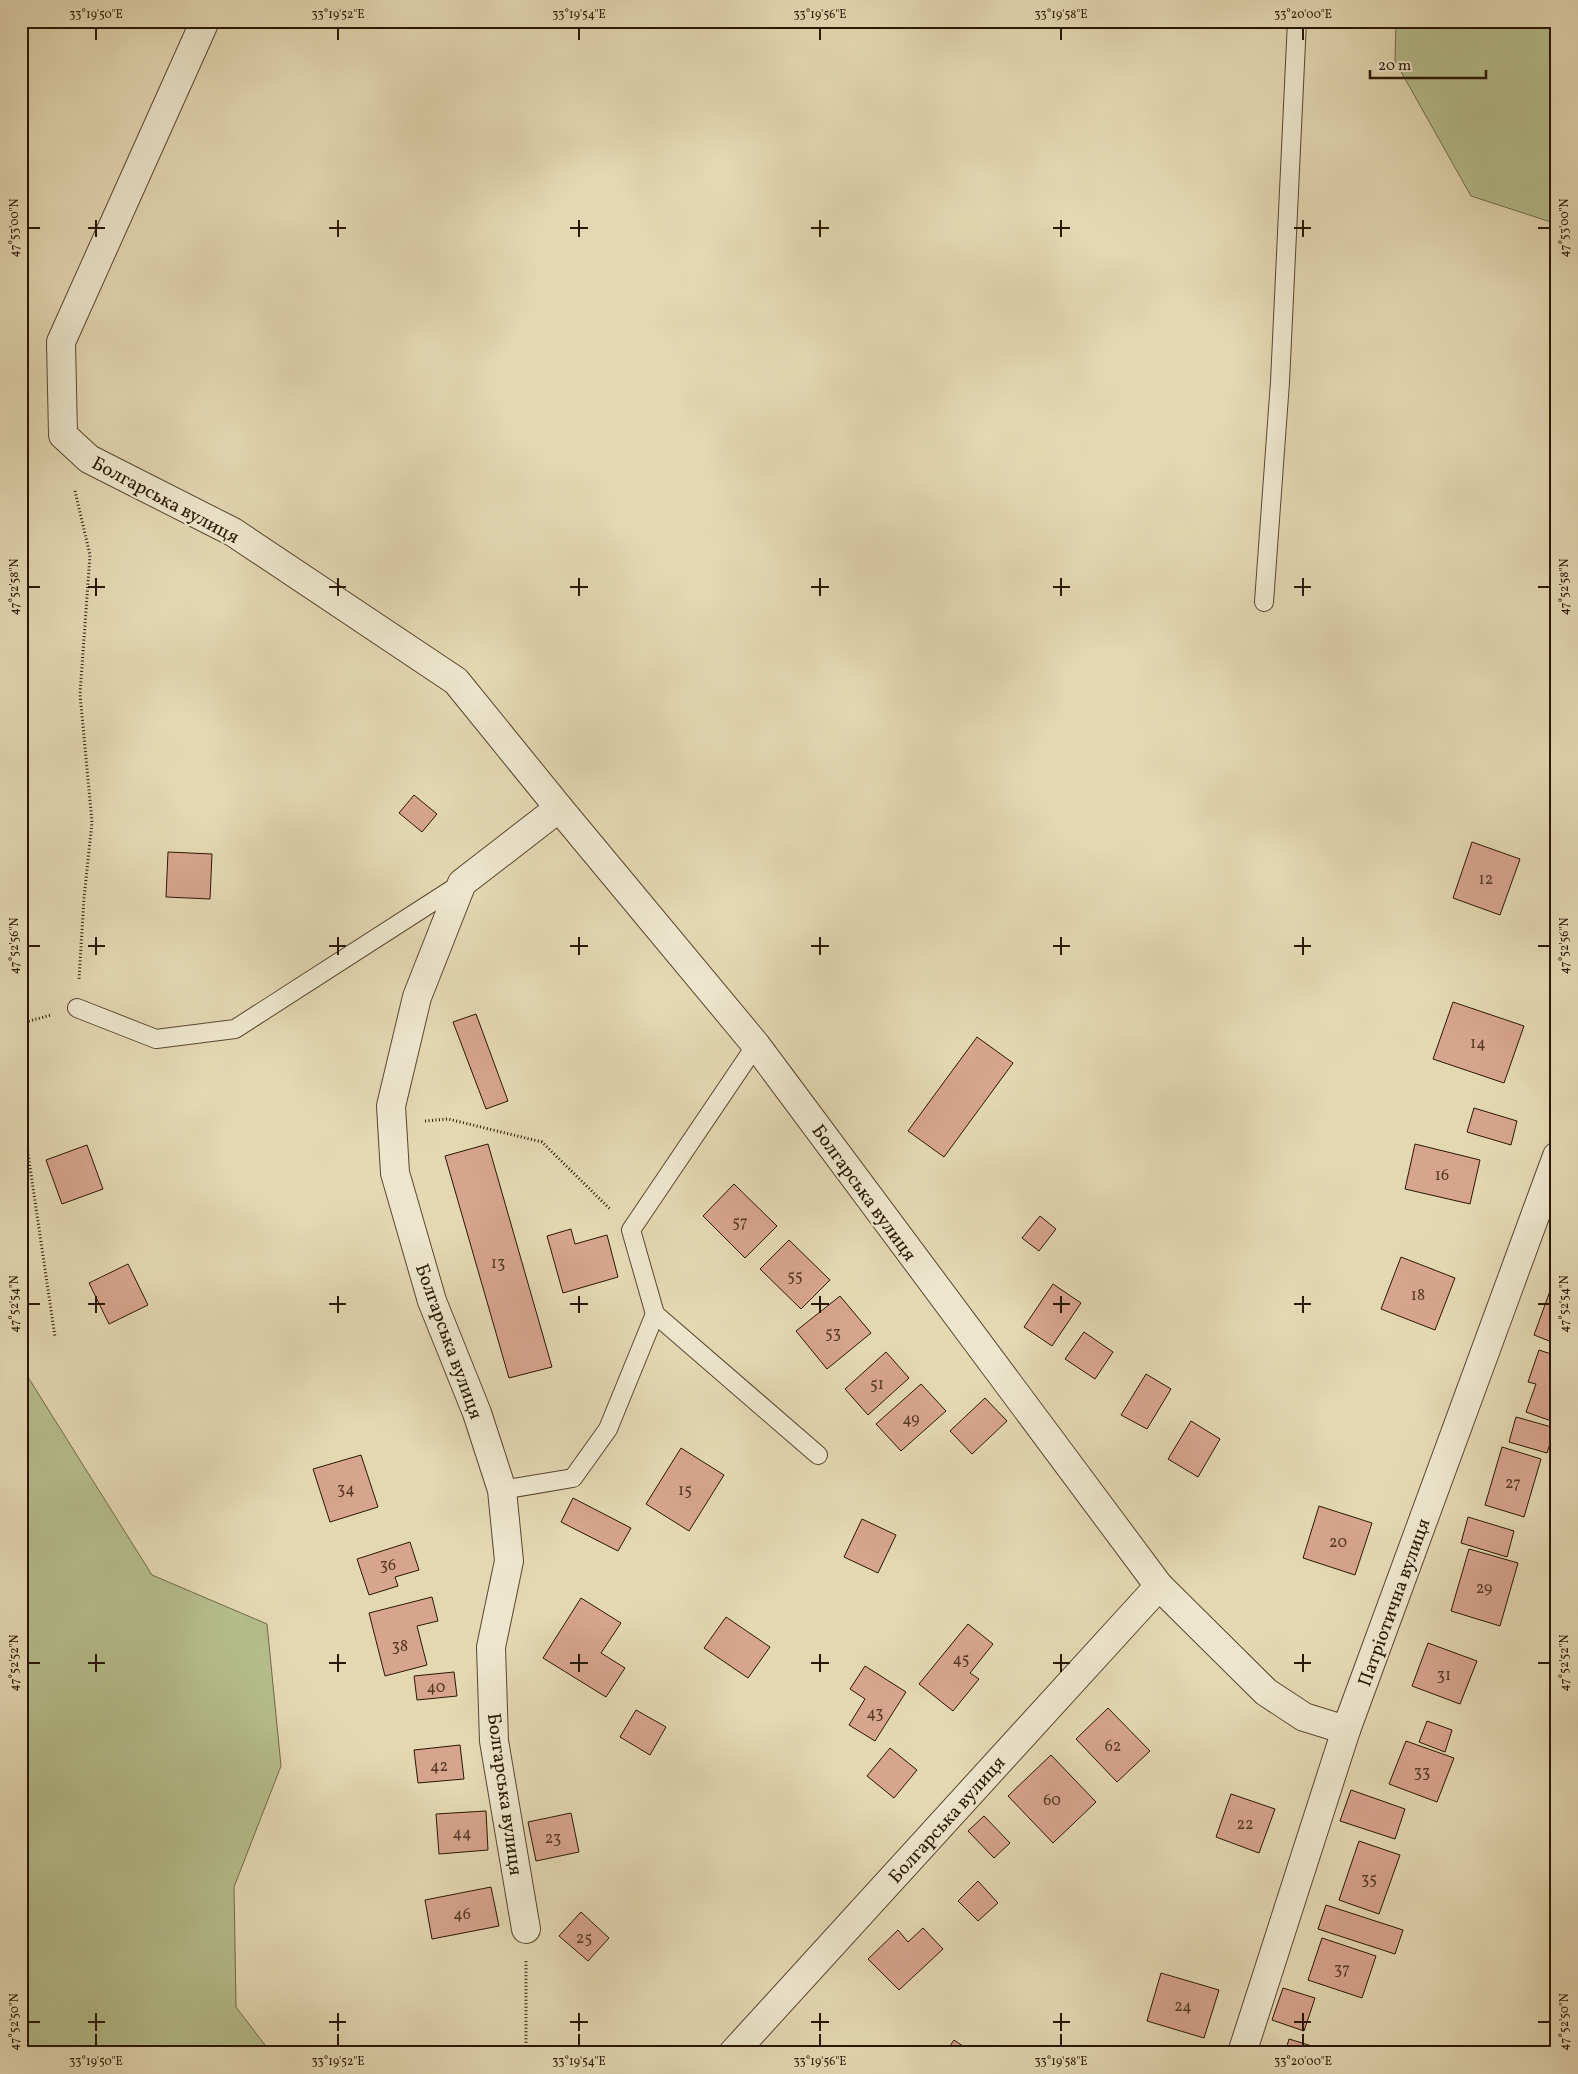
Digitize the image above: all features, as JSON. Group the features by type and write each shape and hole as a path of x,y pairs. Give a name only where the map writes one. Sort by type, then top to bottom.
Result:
{"street":[{"name":"Болгарська вулиця","path":"204,21 61,342 63,435 89,459 233,532 456,681 756,1045 1159,1586 1266,1692 1304,1717 1346,1730"},
{"path":"462,883 559,808"},
{"name":"Болгарська вулиця","path":"462,883 417,997 391,1106 392,1124 395,1173 432,1301 477,1413 502,1490 509,1561 491,1647 494,1741 526,1929"},
{"name":"Патріотична вулиця","path":"1242,2053 1346,1730 1557,1156"},
{"name":"Болгарська вулиця","path":"733,2053 1159,1586"}],"lane":[{"path":"1264,602 1280,382 1298,21"},
{"path":"77,1008 156,1039 235,1028 462,883"},
{"path":"756,1045 631,1230 655,1314 818,1455"},
{"path":"502,1490 573,1478 608,1429 655,1314"}],"path":[{"path":"21,1030 22,1023 77,1008 84,898 92,822 80,694 90,555 75,490"},
{"path":"21,1106 55,1337"},
{"path":"392,1124 448,1119 542,1142 631,1230"},
{"path":"524,2053 526,2046 526,1929"}],"green space":[{"path":"1396,21 1557,21 1557,224 1471,196 1395,61"},
{"path":"21,1366 152,1575 267,1624 281,1766 234,1887 236,2007 271,2053 21,2053"}],"building":[{"path":"414,795 437,814 422,832 399,813"},
{"path":"1472,842 1520,859 1500,915 1453,898"},
{"path":"168,852 212,854 210,899 166,897"},
{"path":"1453,1002 1524,1026 1504,1083 1433,1059"},
{"path":"476,1014 508,1101 486,1109 453,1022"},
{"path":"977,1037 1013,1063 944,1157 908,1131"},
{"path":"1474,1108 1517,1121 1511,1145 1467,1132"},
{"path":"488,1144 552,1367 509,1378 445,1156"},
{"path":"1415,1144 1480,1160 1470,1204 1405,1189"},
{"path":"87,1145 103,1189 62,1204 46,1160"},
{"path":"734,1184 777,1226 745,1258 703,1216"},
{"path":"1040,1216 1056,1229 1039,1251 1022,1238"},
{"path":"571,1229 575,1244 607,1235 618,1277 563,1293 547,1236"},
{"path":"789,1240 830,1280 801,1309 760,1269"},
{"path":"1401,1257 1455,1278 1435,1330 1381,1309"},
{"path":"128,1264 148,1305 109,1324 89,1283"},
{"path":"1053,1284 1081,1303 1052,1346 1024,1327"},
{"path":"1550,1291 1557,1293 1557,1344 1534,1335"},
{"path":"840,1296 871,1333 827,1369 796,1331"},
{"path":"1084,1332 1113,1352 1095,1379 1065,1359"},
{"path":"1539,1350 1557,1356 1557,1423 1526,1412 1536,1384 1528,1382"},
{"path":"886,1352 909,1378 868,1415 845,1389"},
{"path":"1146,1374 1171,1389 1147,1429 1121,1415"},
{"path":"921,1384 946,1411 901,1451 876,1424"},
{"path":"985,1398 1007,1421 972,1454 950,1431"},
{"path":"1516,1417 1555,1428 1547,1453 1509,1442"},
{"path":"1191,1421 1220,1439 1198,1477 1168,1459"},
{"path":"1502,1447 1541,1459 1524,1517 1485,1505"},
{"path":"681,1448 724,1475 689,1531 646,1504"},
{"path":"361,1455 378,1507 330,1522 313,1469"},
{"path":"573,1498 631,1528 618,1551 561,1522"},
{"path":"1319,1506 1372,1523 1355,1575 1303,1558"},
{"path":"1468,1517 1514,1531 1507,1557 1461,1543"},
{"path":"862,1519 896,1535 878,1573 844,1557"},
{"path":"410,1542 419,1570 395,1577 398,1586 369,1595 357,1559"},
{"path":"1469,1549 1518,1563 1500,1626 1451,1611"},
{"path":"432,1597 438,1621 417,1626 427,1665 385,1676 369,1613"},
{"path":"581,1598 621,1623 601,1653 625,1668 606,1697 543,1658"},
{"path":"726,1617 770,1647 748,1678 704,1648"},
{"path":"968,1624 993,1644 970,1673 979,1679 953,1711 919,1684"},
{"path":"1428,1643 1477,1661 1460,1704 1412,1686"},
{"path":"865,1666 906,1692 875,1741 849,1725 865,1699 850,1689"},
{"path":"454,1672 457,1696 417,1700 414,1676"},
{"path":"1108,1708 1150,1751 1117,1782 1076,1739"},
{"path":"636,1710 666,1727 650,1755 620,1737"},
{"path":"1427,1721 1452,1730 1445,1752 1419,1742"},
{"path":"1406,1741 1454,1758 1437,1802 1389,1784"},
{"path":"460,1745 464,1779 418,1783 414,1750"},
{"path":"890,1748 917,1770 894,1798 867,1776"},
{"path":"1051,1755 1096,1802 1053,1843 1008,1796"},
{"path":"1351,1790 1405,1809 1395,1839 1340,1821"},
{"path":"1231,1794 1275,1809 1259,1853 1216,1837"},
{"path":"486,1811 488,1850 439,1854 436,1814"},
{"path":"571,1813 579,1852 536,1861 528,1822"},
{"path":"984,1816 1010,1843 994,1858 968,1831"},
{"path":"1359,1841 1400,1855 1379,1914 1339,1900"},
{"path":"978,1881 998,1903 978,1921 958,1901"},
{"path":"491,1887 499,1926 432,1939 425,1900"},
{"path":"1326,1905 1403,1930 1395,1954 1318,1929"},
{"path":"581,1912 609,1938 588,1961 559,1936"},
{"path":"923,1928 943,1949 899,1990 868,1959 898,1930 908,1942"},
{"path":"1322,1938 1376,1956 1362,1998 1308,1980"},
{"path":"1161,1973 1219,1990 1204,2038 1147,2021"},
{"path":"1283,1988 1315,1998 1304,2031 1272,2020"},
{"path":"1289,2039 1335,2053 1285,2053"},
{"path":"954,2040 973,2053 945,2053"}]}
